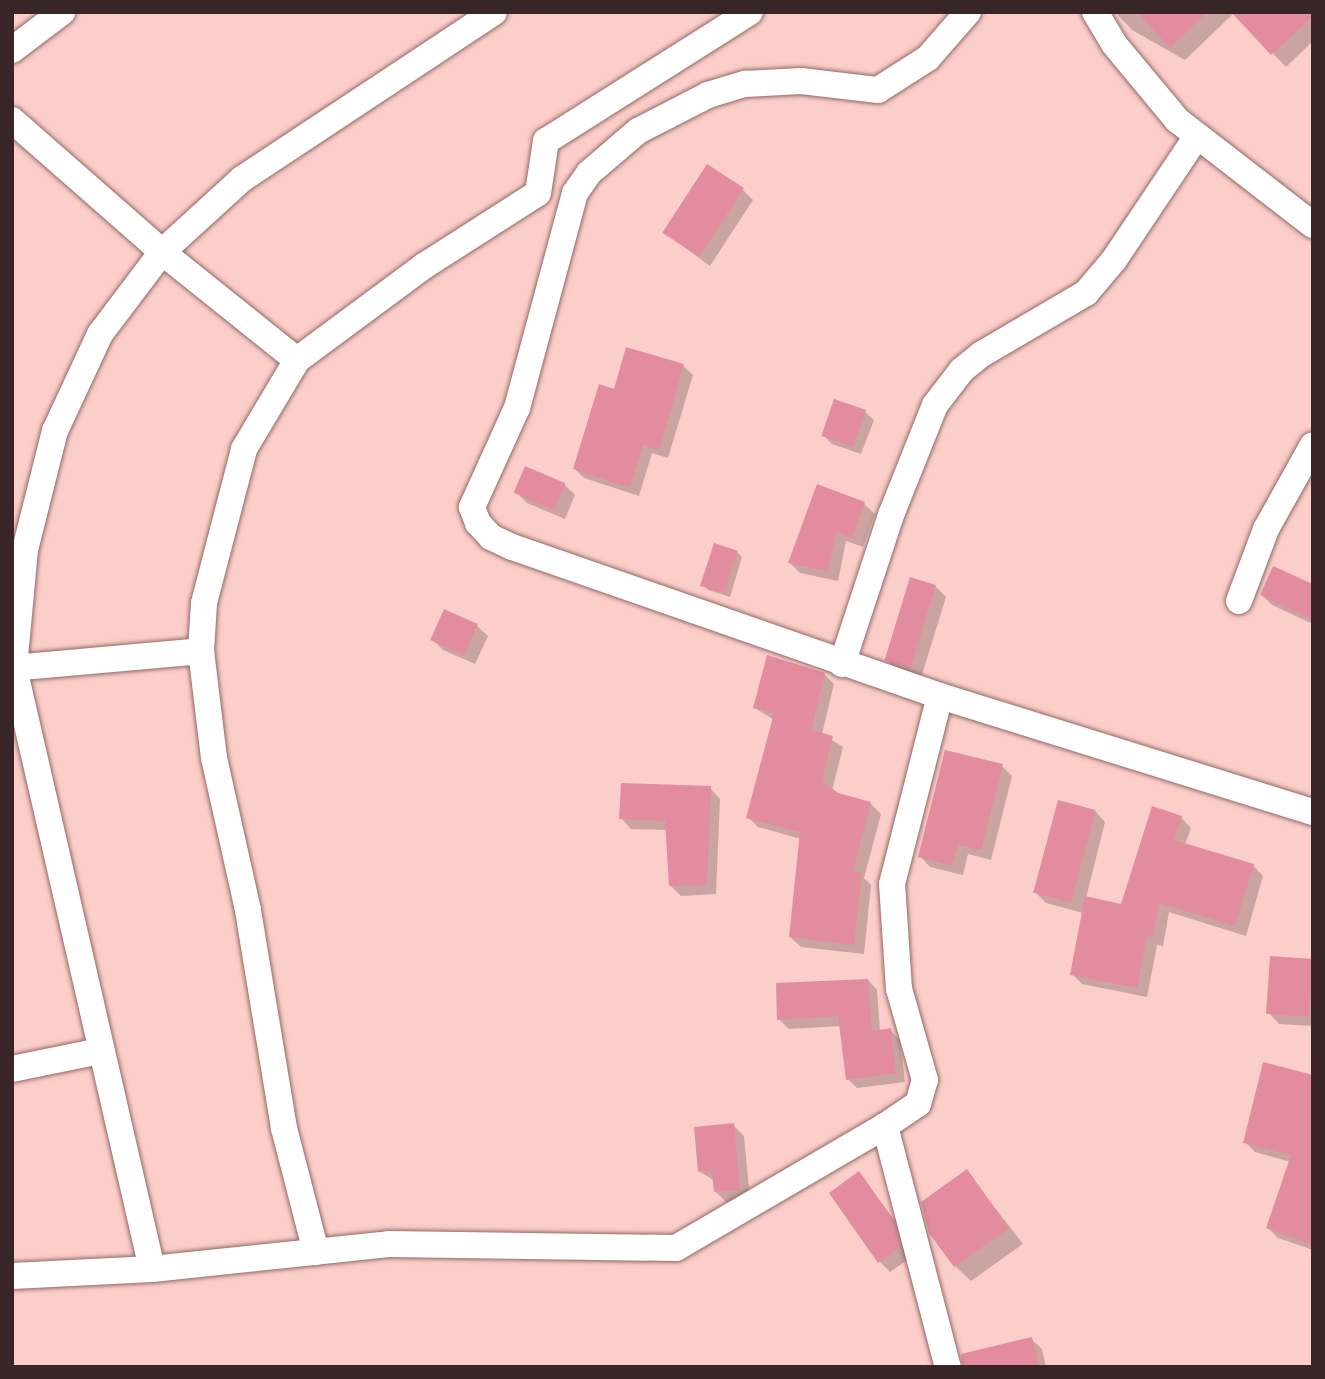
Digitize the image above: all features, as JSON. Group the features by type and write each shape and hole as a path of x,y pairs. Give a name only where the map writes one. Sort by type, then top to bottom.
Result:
{"street":[{"path":"12,50 62,12"},
{"path":"152,1269 13,668 25,550 55,431 100,334 162,252 242,179 494,12"},
{"path":"316,1252 284,1128 248,910 214,758 201,651 204,603 244,449 298,360 424,266 538,193 546,141 750,12"},
{"path":"968,12 928,58 878,90 802,81 745,84 708,95 638,131 589,173 575,193 517,408 472,507 478,523 491,537 512,547 842,664 1313,811"},
{"path":"1095,12 1177,120 1313,225"},
{"path":"12,120 162,252 298,360"},
{"path":"842,664 891,515 935,405 962,370 982,354 1086,293 1114,260 1197,136"},
{"path":"1239,601 1266,529 1313,446"},
{"path":"13,668 201,651"},
{"path":"12,1276 152,1269 389,1244 676,1248 885,1126 918,1104 925,1080 899,989 892,884 940,696"},
{"path":"12,1069 100,1051"},
{"path":"885,1126 948,1367"}],"building":[{"path":"1137,12 1207,12 1170,48"},
{"path":"1231,12 1313,12 1313,16 1271,55"},
{"path":"707,164 744,188 699,257 662,233"},
{"path":"626,347 684,364 659,450 643,445 630,488 573,469 599,384 614,389"},
{"path":"834,399 866,410 853,447 821,436"},
{"path":"525,466 566,483 554,510 514,493"},
{"path":"817,484 865,502 852,538 836,532 828,571 788,563"},
{"path":"714,543 738,551 724,594 700,586"},
{"path":"1273,566 1313,584 1313,620 1260,595"},
{"path":"910,577 936,585 910,668 885,660"},
{"path":"444,609 478,624 464,655 430,640"},
{"path":"767,655 825,673 811,730 833,736 822,781 838,793 871,802 853,872 862,872 854,945 789,937 800,832 746,818 774,713 753,708"},
{"path":"945,750 1003,764 981,850 958,845 952,866 918,857"},
{"path":"621,783 711,786 707,885 669,886 665,821 619,819"},
{"path":"1058,800 1096,810 1071,903 1033,893"},
{"path":"1152,806 1182,816 1174,840 1254,864 1235,926 1159,903 1153,937 1147,936 1137,988 1070,975 1085,896 1121,904"},
{"path":"1270,956 1313,959 1309,1017 1266,1014"},
{"path":"868,979 872,1031 891,1028 896,1073 846,1080 838,1016 777,1020 776,983"},
{"path":"1263,1062 1313,1075 1313,1245 1266,1228 1291,1155 1243,1143"},
{"path":"734,1123 740,1190 714,1192 712,1171 698,1172 694,1127"},
{"path":"967,1169 1009,1228 954,1267 929,1233 921,1202"},
{"path":"859,1171 893,1219 900,1247 878,1263 829,1193"},
{"path":"1032,1337 1039,1367 963,1367 961,1354"}]}
